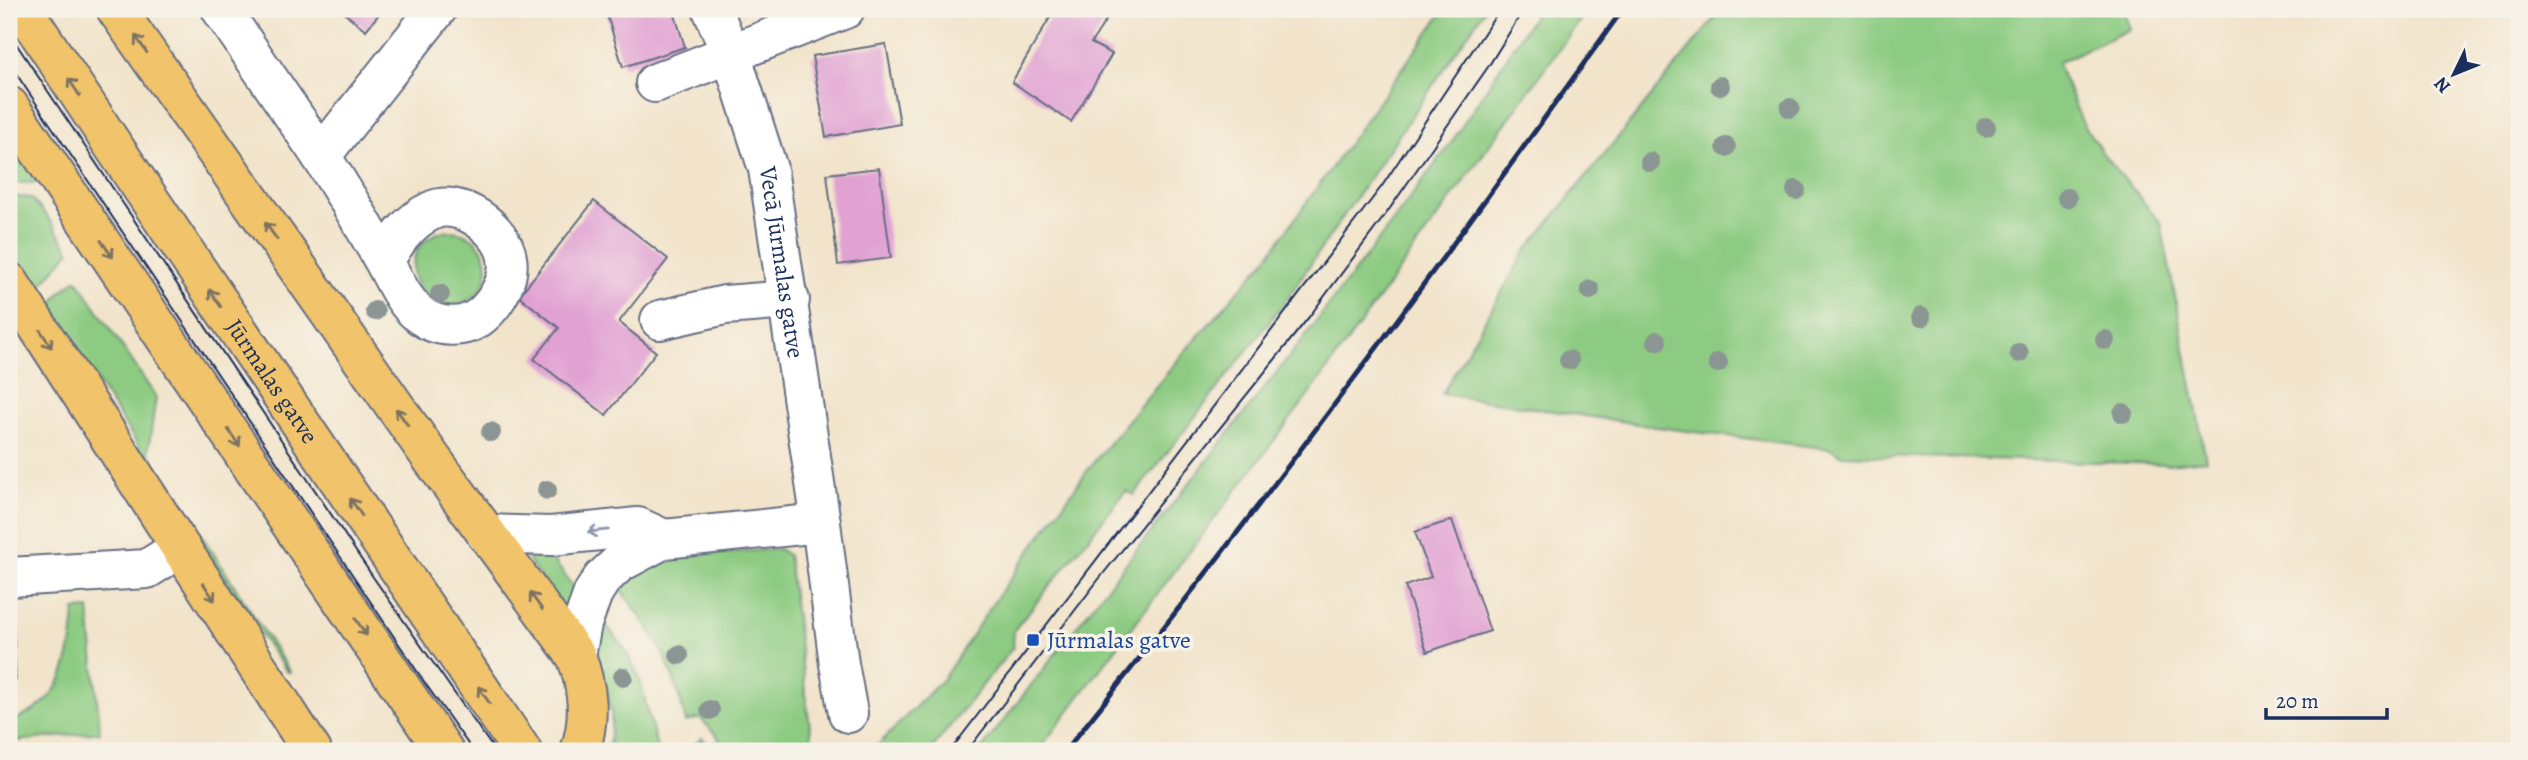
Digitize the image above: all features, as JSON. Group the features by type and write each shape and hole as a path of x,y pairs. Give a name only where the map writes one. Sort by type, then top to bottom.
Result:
{"main road":[{"name":"Jūrmalas gatve","path":"23,9 111,144 522,751"},
{"path":"116,9 486,534 576,656 584,679 587,706 587,731 580,751"},
{"path":"9,106 444,751"},
{"path":"9,282 312,751"}],"street":[{"path":"220,9 321,156 384,261"},
{"path":"321,156 437,9"},
{"name":"Vecā Jūrmalas gatve","path":"712,9 731,54 768,169 790,300 848,713"},
{"path":"655,83 845,9"},
{"path":"660,320 725,305 790,300"},
{"path":"576,656 582,624 593,593 602,579 619,562 664,539 821,523"},
{"path":"486,534 551,536 638,527 664,539"},
{"path":"9,577 147,569 180,548"}],"green space":[{"path":"1445,9 1485,9 1284,303 1134,495 1126,491 1014,630 1013,647 930,751 872,751 943,679 991,606 1092,464 1187,349 1264,262"},
{"path":"1538,9 1588,9 1311,392 1038,751 980,751 1393,221 1451,143"},
{"path":"1722,9 1942,9 1944,15 1967,9 2123,9 2130,29 2057,63 2082,122 2104,155 2161,223 2206,460 2168,464 1841,455 1831,449 1671,429 1442,394 1525,252"},
{"path":"9,138 39,183 9,183"},
{"path":"9,196 31,198 47,216 70,251 37,290 9,247"},
{"path":"450,231 471,237 481,247 487,268 481,289 471,299 450,305 429,299 419,289 413,268 419,247 429,237"},
{"path":"77,279 156,397 148,452 290,672 287,672 264,640 52,312 57,297"},
{"path":"544,547 576,591 567,617 520,548"},
{"path":"779,549 788,555 813,751 699,751 695,744 702,738 711,748 720,739 700,718 686,722 675,682 661,649 643,619 617,586 661,557"},
{"path":"89,609 100,732 9,742 9,721 28,714 53,692 67,663 75,610"},
{"path":"600,618 623,646 639,677 658,751 608,751 612,717 598,656"}],"building":[{"path":"339,9 383,9 366,30"},
{"path":"605,9 673,9 685,47 623,67"},
{"path":"1055,9 1113,9 1091,43 1112,54 1071,122 1012,82"},
{"path":"886,44 900,124 826,137 812,56"},
{"path":"879,168 891,258 838,265 827,174"},
{"path":"594,201 668,259 619,322 656,352 606,415 534,359 559,328 519,296"},
{"path":"1452,520 1490,631 1427,652 1405,586 1431,577 1415,532"},
{"path":"9,612 13,612 16,680 9,680"}],"tram line":[{"path":"950,751 1382,186 1500,9"},
{"path":"967,751 1099,579 1309,317 1386,214 1488,67 1524,9"},
{"path":"9,33 373,577 495,751"},
{"path":"9,63 473,751"}],"railway":[{"path":"1065,751 1138,661 1350,384 1623,9"}],"place":[{"name":"Jūrmalas gatve","path":"1033,640"}]}
